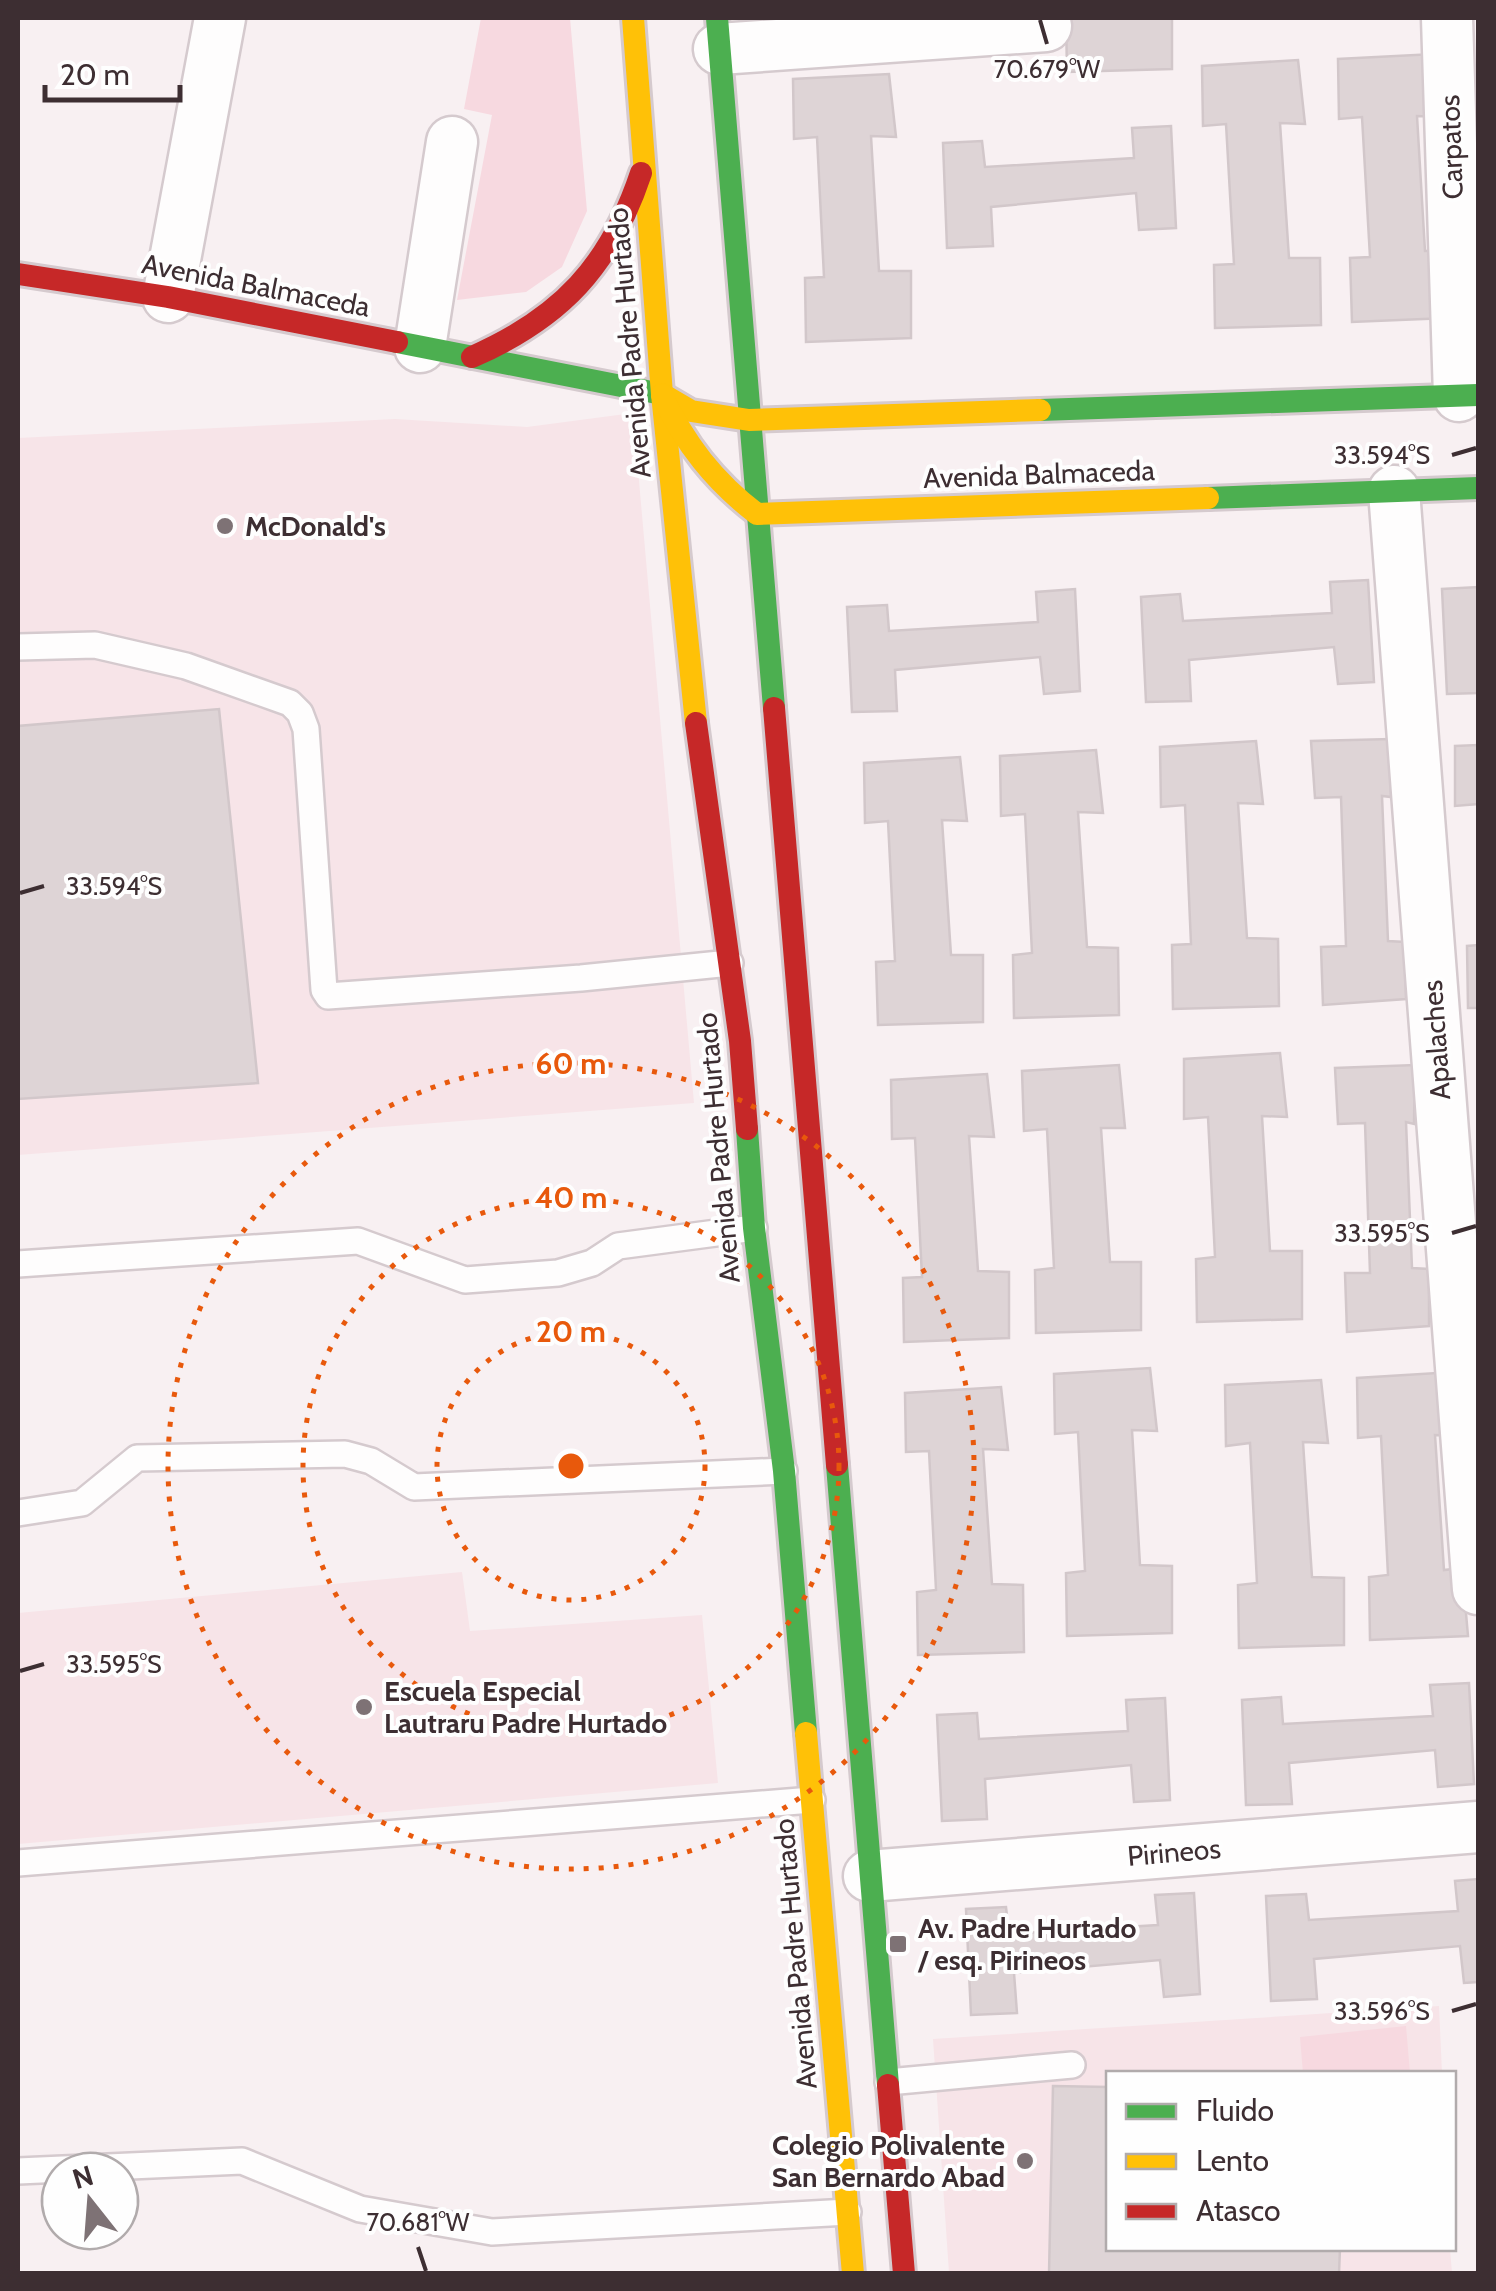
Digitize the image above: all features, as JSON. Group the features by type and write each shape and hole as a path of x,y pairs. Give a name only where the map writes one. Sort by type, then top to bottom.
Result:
{"main road":[{"name":"Avenida Padre Hurtado","path":"633,18 662,394 693,702 740,1041 754,1228 784,1471 853,2274"},
{"path":"718,33 904,2274"},
{"path":"472,357 534,328 585,282 622,225 644,161"},
{"name":"Avenida Balmaceda","path":"21,272 662,394 690,411 750,420 1469,395"},
{"path":"662,394 690,450 732,496 757,514"},
{"name":"Avenida Balmaceda","path":"757,514 1478,488"}],"street":[{"path":"168,297 220,18"},
{"name":"Carpatos","path":"1447,18 1469,395"},
{"path":"718,33 1046,26"},
{"path":"420,347 452,142"},
{"name":"Apalaches","path":"1394,491 1478,1589"},
{"name":"Pirineos","path":"870,1876 1478,1827"}],"lane":[{"path":"18,646 95,646 186,666 290,703 300,713 306,730 324,990 328,996 730,963"},
{"path":"18,1264 358,1241 464,1280 558,1274 592,1263 618,1246 754,1228"},
{"path":"18,1514 82,1503 138,1458 345,1454 372,1461 414,1487 784,1471"},
{"path":"18,1864 812,1800"},
{"path":"888,2082 1072,2064"},
{"path":"18,2172 242,2161 360,2209 492,2232 848,2212"}],"shaded area":[{"path":"481,18 570,18 587,211 562,267 526,292 457,300 492,115 464,109"},
{"path":"633,413 694,1103 18,1155 18,438 395,419 527,427"},
{"name":"Escuela Especial Lautraru Padre Hurtado","path":"462,1572 470,1631 702,1615 718,1783 18,1844 18,1613"},
{"name":"Colegio Polivalente San Bernardo Abad","path":"1439,2006 1442,2071 1106,2071 1106,2251 1450,2251 1452,2273 949,2273 933,2039"},
{"path":"1406,2026 1410,2071 1303,2071 1300,2037"}],"building":[{"path":"1066,18 1172,18 1172,69 1067,72"},
{"path":"1434,54 1441,117 1417,116 1425,251 1446,250 1447,318 1352,322 1350,258 1370,257 1362,117 1339,119 1338,59"},
{"path":"1298,60 1305,124 1280,123 1289,258 1320,258 1321,325 1215,328 1214,265 1234,264 1226,124 1203,126 1202,66"},
{"path":"889,74 896,137 871,136 879,271 911,271 911,338 806,342 805,278 824,277 817,137 794,139 793,79"},
{"path":"1171,126 1176,228 1139,230 1136,193 991,207 993,246 947,248 943,143 982,141 985,167 1134,158 1132,128"},
{"path":"1368,580 1374,682 1338,684 1334,647 1189,660 1191,701 1146,702 1141,597 1180,594 1183,621 1332,613 1330,582"},
{"path":"1478,587 1478,693 1447,694 1442,589"},
{"path":"1075,589 1080,691 1044,694 1040,657 895,670 897,711 852,712 847,607 887,605 889,631 1038,622 1036,592"},
{"path":"219,709 258,1083 18,1099 18,726"},
{"path":"1391,739 1391,797 1382,796 1388,941 1405,942 1406,999 1323,1005 1321,947 1346,946 1341,797 1315,798 1311,741"},
{"path":"1256,741 1263,804 1238,803 1247,938 1278,939 1279,1006 1173,1009 1172,945 1191,944 1185,805 1161,807 1160,747"},
{"path":"1478,745 1478,804 1455,806 1455,746"},
{"path":"1096,750 1103,813 1078,812 1087,947 1118,948 1119,1015 1014,1018 1013,955 1032,953 1025,814 1001,816 1000,756"},
{"path":"960,757 967,821 942,820 951,955 983,955 983,1022 878,1025 876,962 895,961 888,821 865,823 864,763"},
{"path":"1478,945 1478,1008 1468,1008 1467,946"},
{"path":"1280,1053 1287,1117 1262,1116 1270,1251 1302,1251 1302,1319 1197,1322 1196,1259 1215,1257 1208,1117 1184,1119 1184,1059"},
{"path":"1119,1065 1125,1128 1101,1128 1110,1262 1141,1262 1141,1330 1036,1333 1035,1270 1054,1268 1047,1129 1024,1131 1022,1071"},
{"path":"1415,1065 1414,1124 1406,1122 1412,1268 1429,1269 1429,1326 1347,1332 1345,1273 1370,1273 1365,1123 1338,1124 1335,1068"},
{"path":"987,1074 994,1137 969,1136 978,1271 1009,1272 1009,1338 904,1342 903,1278 922,1277 915,1138 892,1139 891,1080"},
{"path":"1150,1368 1157,1431 1132,1430 1140,1565 1172,1566 1172,1633 1067,1636 1066,1573 1085,1571 1078,1432 1055,1434 1054,1374"},
{"path":"1453,1372 1460,1436 1435,1435 1444,1570 1462,1568 1468,1636 1370,1640 1369,1577 1388,1575 1381,1436 1358,1438 1357,1378"},
{"path":"1321,1380 1328,1443 1303,1442 1312,1577 1344,1578 1344,1645 1239,1648 1238,1585 1257,1583 1250,1443 1226,1446 1225,1385"},
{"path":"1001,1387 1008,1450 983,1449 992,1584 1023,1585 1024,1652 918,1655 917,1592 936,1590 929,1451 906,1452 905,1393"},
{"path":"1469,1683 1474,1784 1438,1787 1435,1750 1289,1763 1292,1804 1246,1805 1242,1700 1281,1697 1283,1724 1433,1716 1430,1685"},
{"path":"1165,1698 1170,1800 1134,1802 1131,1765 985,1779 987,1819 942,1821 937,1715 977,1713 979,1739 1128,1731 1126,1700"},
{"path":"1478,1879 1478,1982 1464,1983 1460,1946 1314,1959 1317,1999 1271,2001 1266,1896 1306,1894 1309,1920 1458,1911 1455,1881"},
{"path":"1194,1893 1200,1994 1164,1997 1160,1960 1014,1973 1017,2013 971,2015 966,1909 1006,1907 1009,1934 1158,1925 1155,1895"},
{"path":"1053,2086 1106,2087 1106,2251 1340,2251 1339,2274 1049,2274"}],"traffic: fast":[{"path":"717,18 774,708"},
{"path":"397,342 662,394"},
{"path":"1040,410 1478,395"},
{"path":"1208,498 1478,488"},
{"path":"747,1129 754,1228 784,1471 806,1733"},
{"path":"837,1465 888,2085"}],"traffic: slow":[{"path":"633,18 662,394 696,723"},
{"path":"662,394 691,411 749,420 1040,410"},
{"path":"662,395 680,430 702,460 757,514 1208,498"},
{"path":"806,1733 853,2274"}],"traffic: jam":[{"path":"472,357 532,325 578,285 614,235 641,173"},
{"path":"18,274 168,297 397,342"},
{"path":"774,708 837,1465"},
{"path":"696,723 740,1041 747,1129"},
{"path":"888,2085 904,2274"}],"place":[{"name":"McDonald's","path":"225,526"},
{"name":"Escuela Especial Lautraru Padre Hurtado","path":"364,1707"},
{"name":"Av. Padre Hurtado / esq. Pirineos","path":"898,1944"},
{"name":"Colegio Polivalente San Bernardo Abad","path":"1025,2161"}]}
